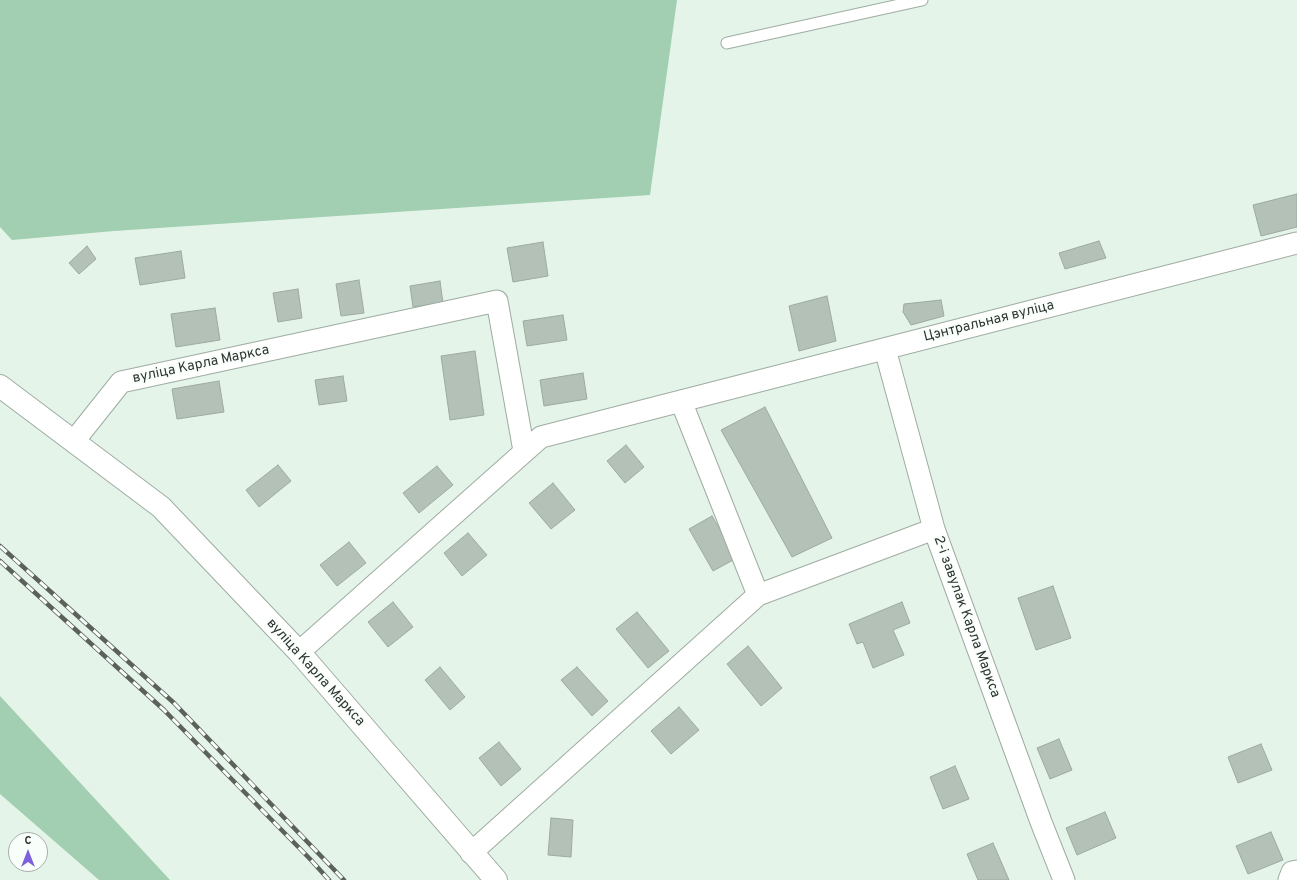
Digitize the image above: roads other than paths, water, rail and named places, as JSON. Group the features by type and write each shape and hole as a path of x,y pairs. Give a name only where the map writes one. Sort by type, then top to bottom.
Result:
{"street":[{"name":"Цэнтральная вуліца","path":"299,652 541,437 1297,243"},
{"name":"вуліца Карла Маркса","path":"496,880 471,853 299,652 161,507 74,442 121,382 497,301 524,451"},
{"name":"2-і завулак Карла Маркса","path":"885,349 934,529 1041,822 1064,880"},
{"path":"0,386 74,442"},
{"path":"681,401 758,595"},
{"path":"471,853 758,595 934,529"},
{"path":"1289,880 1292,872 1297,871"}],"lane":[{"path":"727,44 922,0"}],"railway":[{"path":"0,546 174,703 344,880"},
{"path":"0,561 164,710 329,880"}]}
